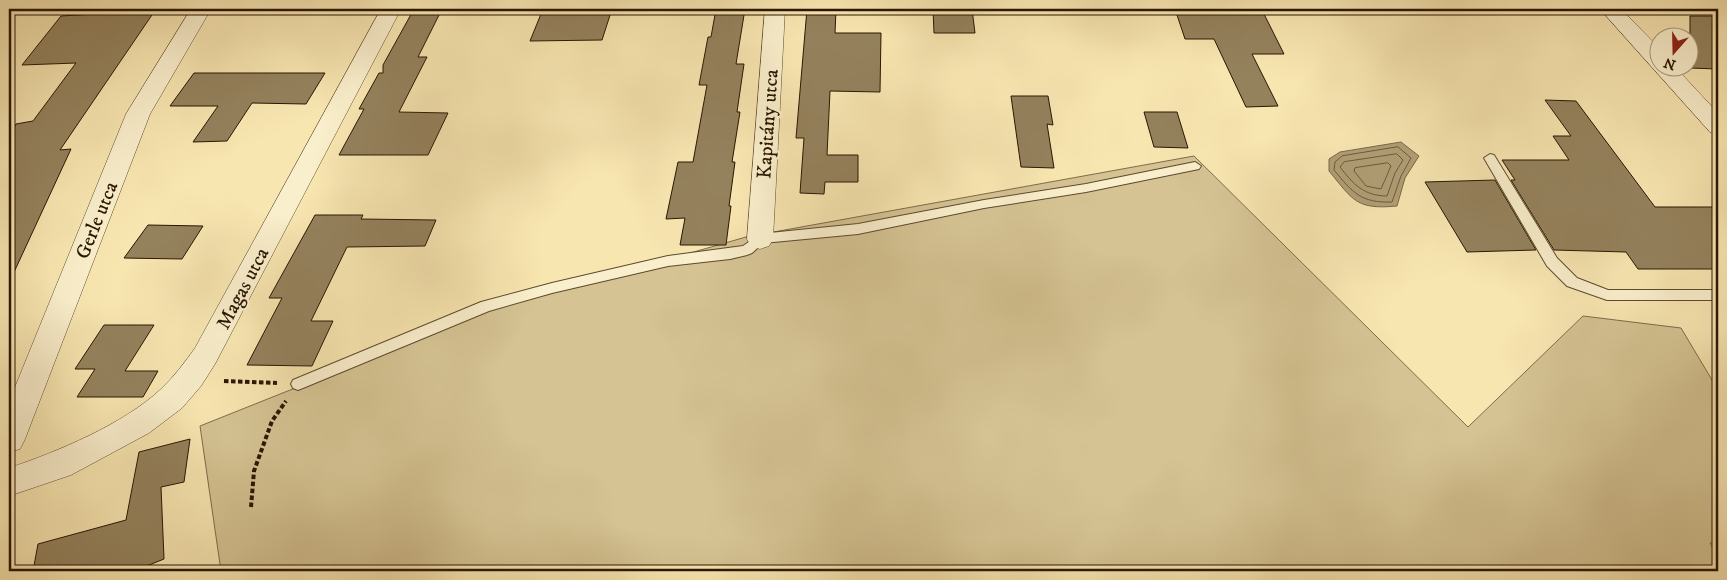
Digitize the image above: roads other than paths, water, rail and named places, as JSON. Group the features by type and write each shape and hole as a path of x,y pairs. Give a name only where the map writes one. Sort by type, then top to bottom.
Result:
{"street":[{"name":"Gerle utca","path":"9,439 138,114 200,9"},
{"name":"Magas utca","path":"9,482 60,465 138,424 171,399 191,377 205,356 391,9"},
{"name":"Kapitány utca","path":"760,239 775,9"},
{"path":"1610,9 1650,52"},
{"path":"1673,78 1718,127"}],"lane":[{"path":"1490,158 1552,262 1572,282 1607,295 1718,296"},
{"path":"298,384 486,306 561,286 659,263 747,250 760,239 858,228 984,204 1086,188 1194,166"}],"water":[{"path":"1401,142 1419,156 1405,178 1397,206 1372,206 1357,201 1350,196 1329,171 1329,159 1340,152"}]}
